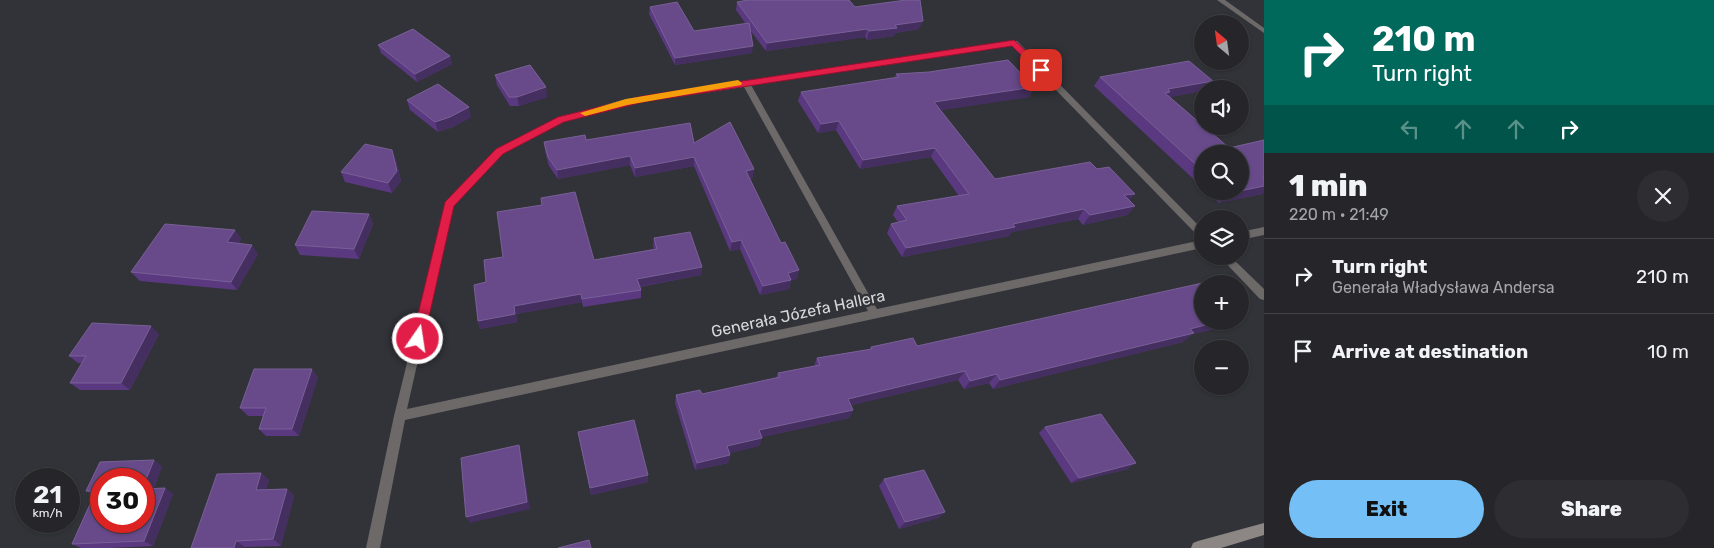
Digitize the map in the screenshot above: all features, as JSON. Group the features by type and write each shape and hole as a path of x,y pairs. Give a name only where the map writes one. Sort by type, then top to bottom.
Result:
{"street":[{"path":"1220,0 1264,32"},
{"path":"373,548 400,416 449,205 499,151 561,120 626,102 746,82 1014,43 1194,226"},
{"path":"746,82 874,313"},
{"path":"1249,234 1264,231"},
{"name":"Generała Józefa Hallera","path":"400,416 1194,246"},
{"path":"1233,265 1264,296"},
{"path":"1198,548 1264,529"}],"building":[{"path":"748,0 849,0 855,7 920,0 923,21 895,25 897,28 869,31 867,29 767,43 737,2"},
{"path":"677,2 694,31 749,23 753,46 675,58 650,7"},
{"path":"413,29 450,56 415,74 378,45"},
{"path":"1008,60 1034,87 934,102 995,179 1090,162 1097,169 1109,167 1135,194 1124,195 1135,206 1090,215 1084,209 1013,224 1015,227 906,248 891,224 907,220 897,206 969,194 935,148 863,160 839,121 821,124 801,92 899,77 896,74 929,72"},
{"path":"1189,61 1194,65 1194,70 1200,70 1212,80 1194,80 1194,84 1168,89 1170,92 1165,93 1194,118 1194,135 1214,135 1226,145 1194,145 1194,163 1100,77"},
{"path":"530,65 546,87 517,97 509,97 495,75"},
{"path":"438,84 469,107 435,122 407,100"},
{"path":"730,122 754,169 746,171 781,243 785,242 799,270 788,273 791,280 763,286 741,240 732,242 694,157 635,168 630,156 557,170 548,157 544,142 585,135 586,140 690,123 694,143"},
{"path":"1264,140 1264,186 1249,189 1249,145 1242,145"},
{"path":"365,144 392,150 397,171 388,183 341,172"},
{"path":"575,192 594,260 657,249 654,238 690,232 702,267 637,279 641,290 582,299 581,294 514,306 515,314 478,321 474,285 486,282 484,260 503,257 497,212 542,205 541,198"},
{"path":"312,211 369,214 354,249 295,245"},
{"path":"165,224 235,230 227,242 252,245 231,282 131,272"},
{"path":"1194,285 1194,328 1190,329 1194,333 1000,380 997,374 970,381 965,371 848,399 853,410 759,430 762,438 727,446 730,455 697,463 676,395 700,390 702,394 780,377 778,373 820,365 817,358 872,349 871,347 913,338 917,346"},
{"path":"92,323 151,326 121,383 70,383 86,356 69,356"},
{"path":"254,369 312,369 292,429 259,429 266,408 240,408"},
{"path":"1101,414 1136,463 1079,478 1045,427"},
{"path":"634,420 648,475 590,488 578,432"},
{"path":"519,445 527,502 466,517 461,458"},
{"path":"154,460 151,468 97,468 100,462"},
{"path":"924,470 945,512 905,522 884,479"},
{"path":"261,473 256,490 287,489 273,539 236,541 234,548 191,548 217,474"},
{"path":"90,483 90,491 86,491"},
{"path":"155,488 165,488 155,513"},
{"path":"90,504 90,533 147,533 144,541 72,544 77,533 80,533 80,526"},
{"path":"589,540 591,548 558,548"}],"slow traffic":[{"path":"585,113 626,102 738,83"}],"route":[{"path":"418,339 449,205 499,151 561,120 643,99 1014,43 1041,70"}]}
